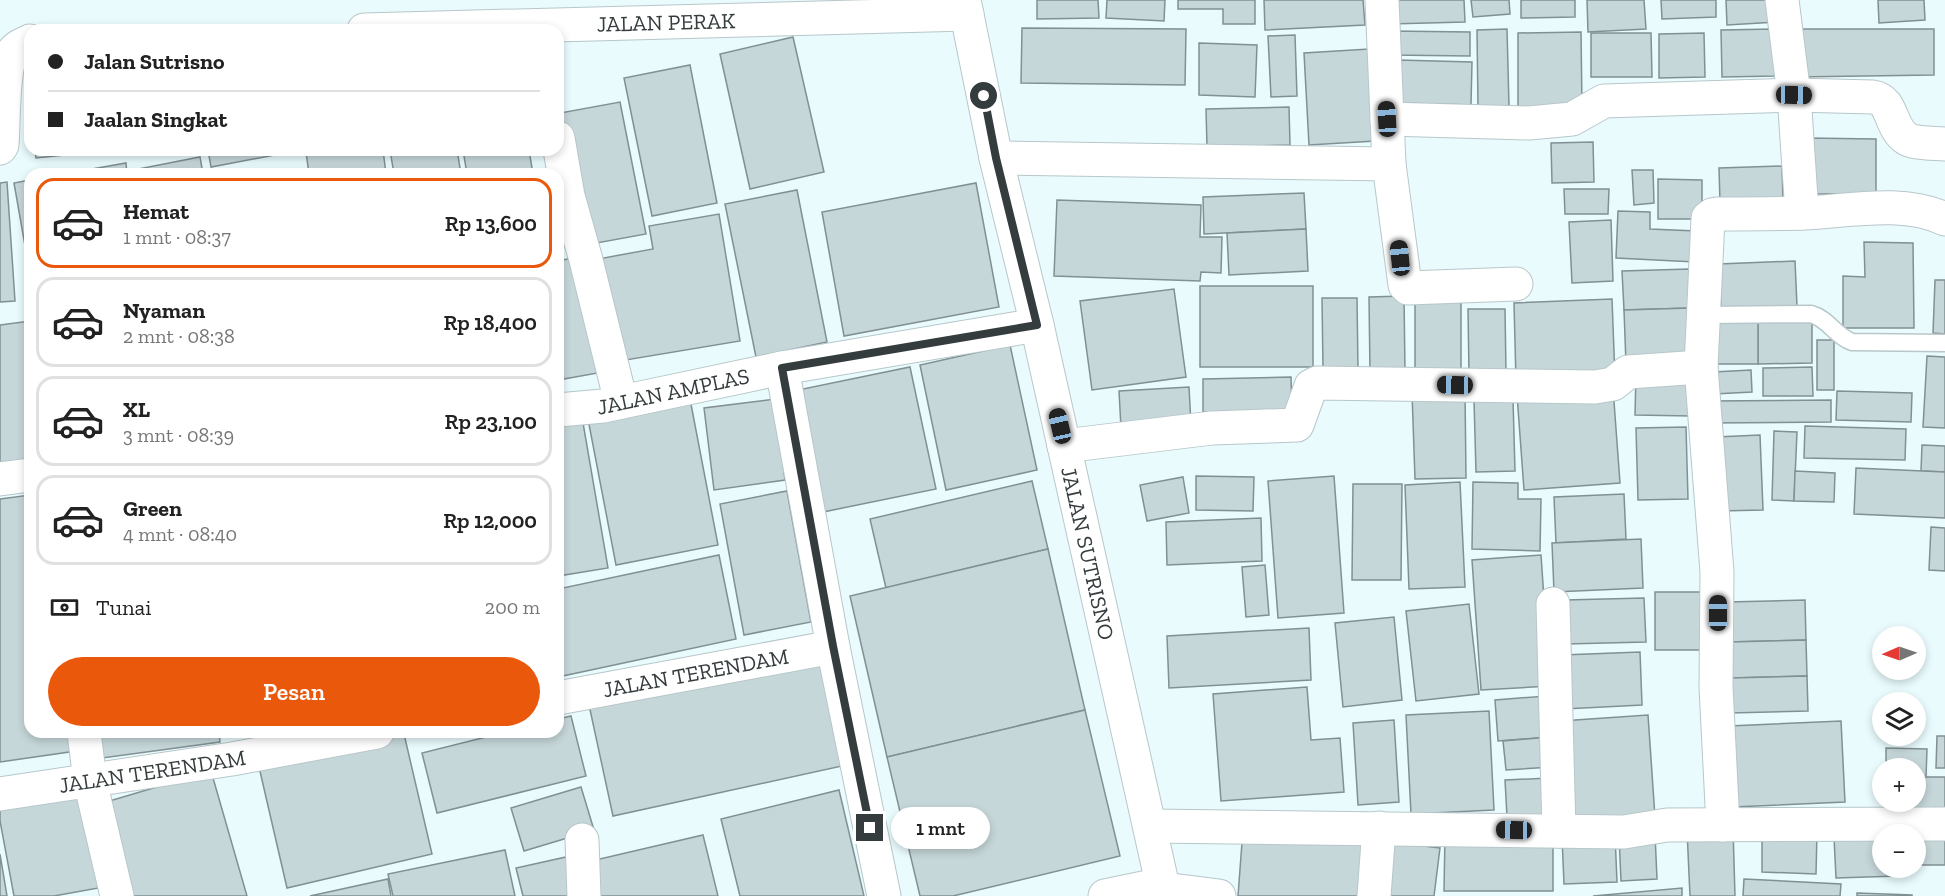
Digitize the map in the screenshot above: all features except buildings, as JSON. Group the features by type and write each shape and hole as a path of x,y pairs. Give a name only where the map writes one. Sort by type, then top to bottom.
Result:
{"street":[{"path":"1382,0 1389,164 1405,285 1408,288 1516,284"},
{"path":"1782,0 1794,95 1802,213"},
{"name":"JALAN PERAK","path":"564,27 966,7"},
{"name":"JALAN SUTRISNO","path":"966,7 996,158 1037,325 1164,890"},
{"path":"0,148 7,71 11,56 17,47 24,44"},
{"path":"1387,119 1529,123 1572,119 1604,101 1794,95 1880,98 1885,102 1899,133 1910,141 1945,144"},
{"path":"996,158 1389,164"},
{"path":"564,173 621,402"},
{"path":"1723,825 1716,687 1718,572 1701,367 1708,218 1717,214 1802,213 1895,208 1945,219"},
{"name":"JALAN AMPLAS","path":"564,409 621,402 782,368 1037,325"},
{"path":"1064,446 1212,428 1297,425 1311,386 1317,383 1594,387 1613,384 1628,372 1701,367"},
{"path":"782,368 833,646 884,896"},
{"path":"0,479 24,476"},
{"path":"1553,604 1559,831"},
{"name":"JALAN TERENDAM","path":"564,697 833,646"},
{"path":"85,738 90,781 117,896"},
{"name":"JALAN TERENDAM","path":"0,794 232,759 345,738"},
{"path":"1150,826 1624,832 1667,825 1945,824"},
{"path":"1374,896 1379,828"},
{"path":"582,840 584,896"},
{"path":"1105,896 1164,890 1219,896"}],"lane":[{"path":"1703,315 1811,314 1819,317 1844,339 1852,342 1945,343"}],"route":[{"path":"870,828 833,646 782,368 1037,325 996,158 984,96"}]}
